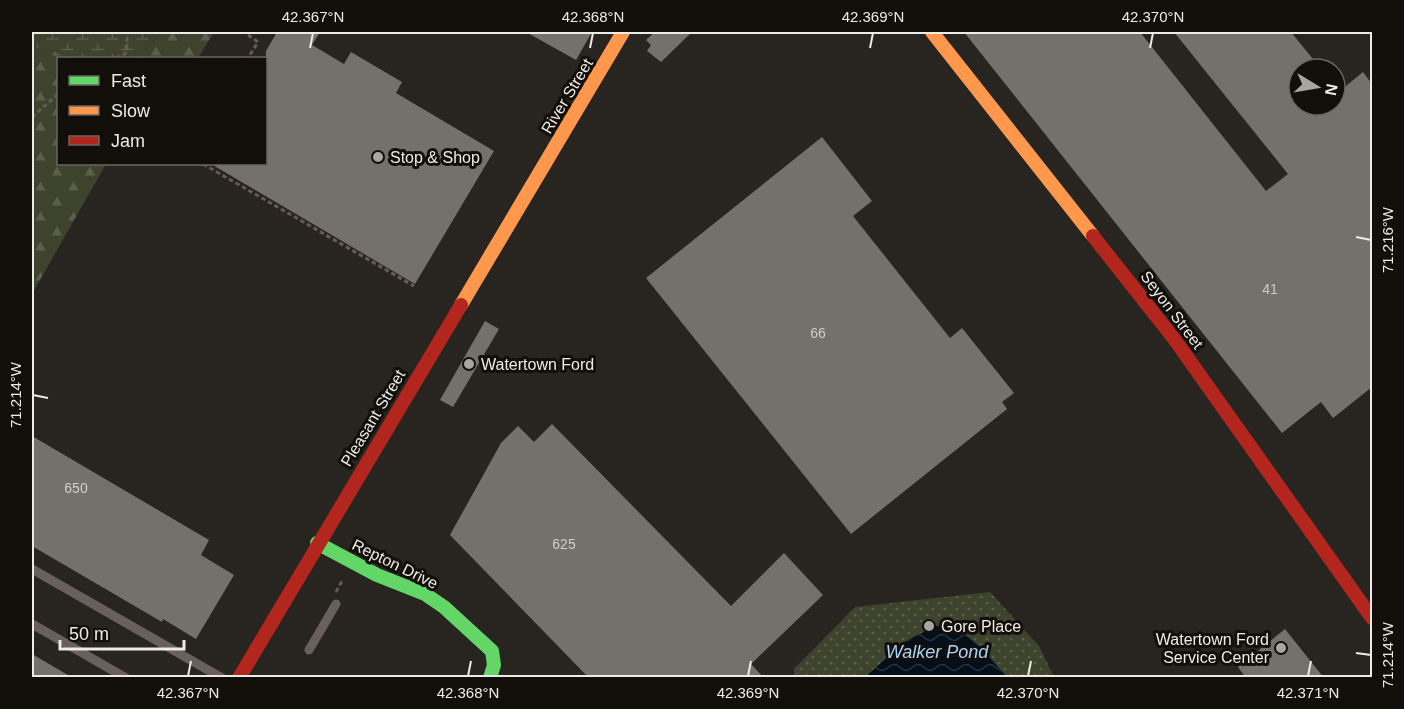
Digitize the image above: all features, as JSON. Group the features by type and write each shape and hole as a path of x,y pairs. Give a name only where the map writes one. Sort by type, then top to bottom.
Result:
{"street":[{"name":"River Street","path":"538,177 623,32"},
{"name":"Seyon Street","path":"933,32 1168,331 1372,618"},
{"name":"Pleasant Street","path":"239,678 317,543 538,177"},
{"name":"Repton Drive","path":"317,543 376,575 434,600 492,651 494,658 491,676"}],"lane":[{"path":"32,569 222,678"},
{"path":"309,650 336,604"},
{"path":"32,624 126,678"}],"path":[{"path":"118,57 125,54 128,32"},
{"path":"248,35 258,42 250,57"},
{"path":"32,117 57,95"},
{"path":"205,165 414,286"}],"green space":[{"path":"32,32 162,32 140,57 65,57 50,49 32,48"},
{"path":"162,32 214,32 199,57 140,57"},
{"path":"32,48 50,49 65,57 57,57 57,165 105,165 32,294"},
{"name":"Gore Place","path":"990,592 1039,646 1054,677 795,678 794,669 855,607"}],"water":[{"name":"Walker Pond","path":"936,626 947,627 967,637 1007,677 865,677 907,640"}],"building":[{"name":"Stop & Shop","path":"277,32 320,32 312,45 344,64 351,52 402,82 396,93 494,151 415,284 213,165 267,165 266,51"},
{"path":"526,32 592,32 576,60"},
{"path":"655,32 692,32 661,62 647,51 651,45 646,40"},
{"path":"964,32 1140,32 1266,191 1288,174 1174,32 1291,32 1311,57 1287,57 1287,117 1347,117 1347,85 1363,72 1372,84 1372,387 1333,418 1321,402 1282,433"},
{"path":"822,137 872,201 853,216 950,338 962,328 1014,393 1002,402 1007,409 851,534 646,278"},
{"name":"Watertown Ford","path":"485,321 499,329 453,407 440,400"},
{"path":"552,424 731,606 784,553 823,595 751,664 764,678 589,678 450,535 501,443 518,426 534,442"},
{"path":"32,436 209,540 201,555 234,575 196,639 163,619 162,622 32,546"},
{"name":"Watertown Ford Service Center","path":"1285,629 1324,678 1246,678 1238,667"},
{"path":"32,654 73,678 32,678"}],"traffic: fast":[{"path":"317,543 377,575 425,594 444,607 492,651 494,665 490,678"}],"traffic: slow":[{"path":"461,305 623,32"},
{"path":"932,32 1093,236"}],"traffic: jam":[{"path":"1093,236 1175,340 1372,618"},
{"path":"239,678 461,305"}],"place":[{"name":"Stop & Shop","path":"378,157"},
{"name":"Watertown Ford","path":"469,364"},
{"name":"Gore Place","path":"929,626"},
{"name":"Watertown Ford Service Center","path":"1281,648"}]}
